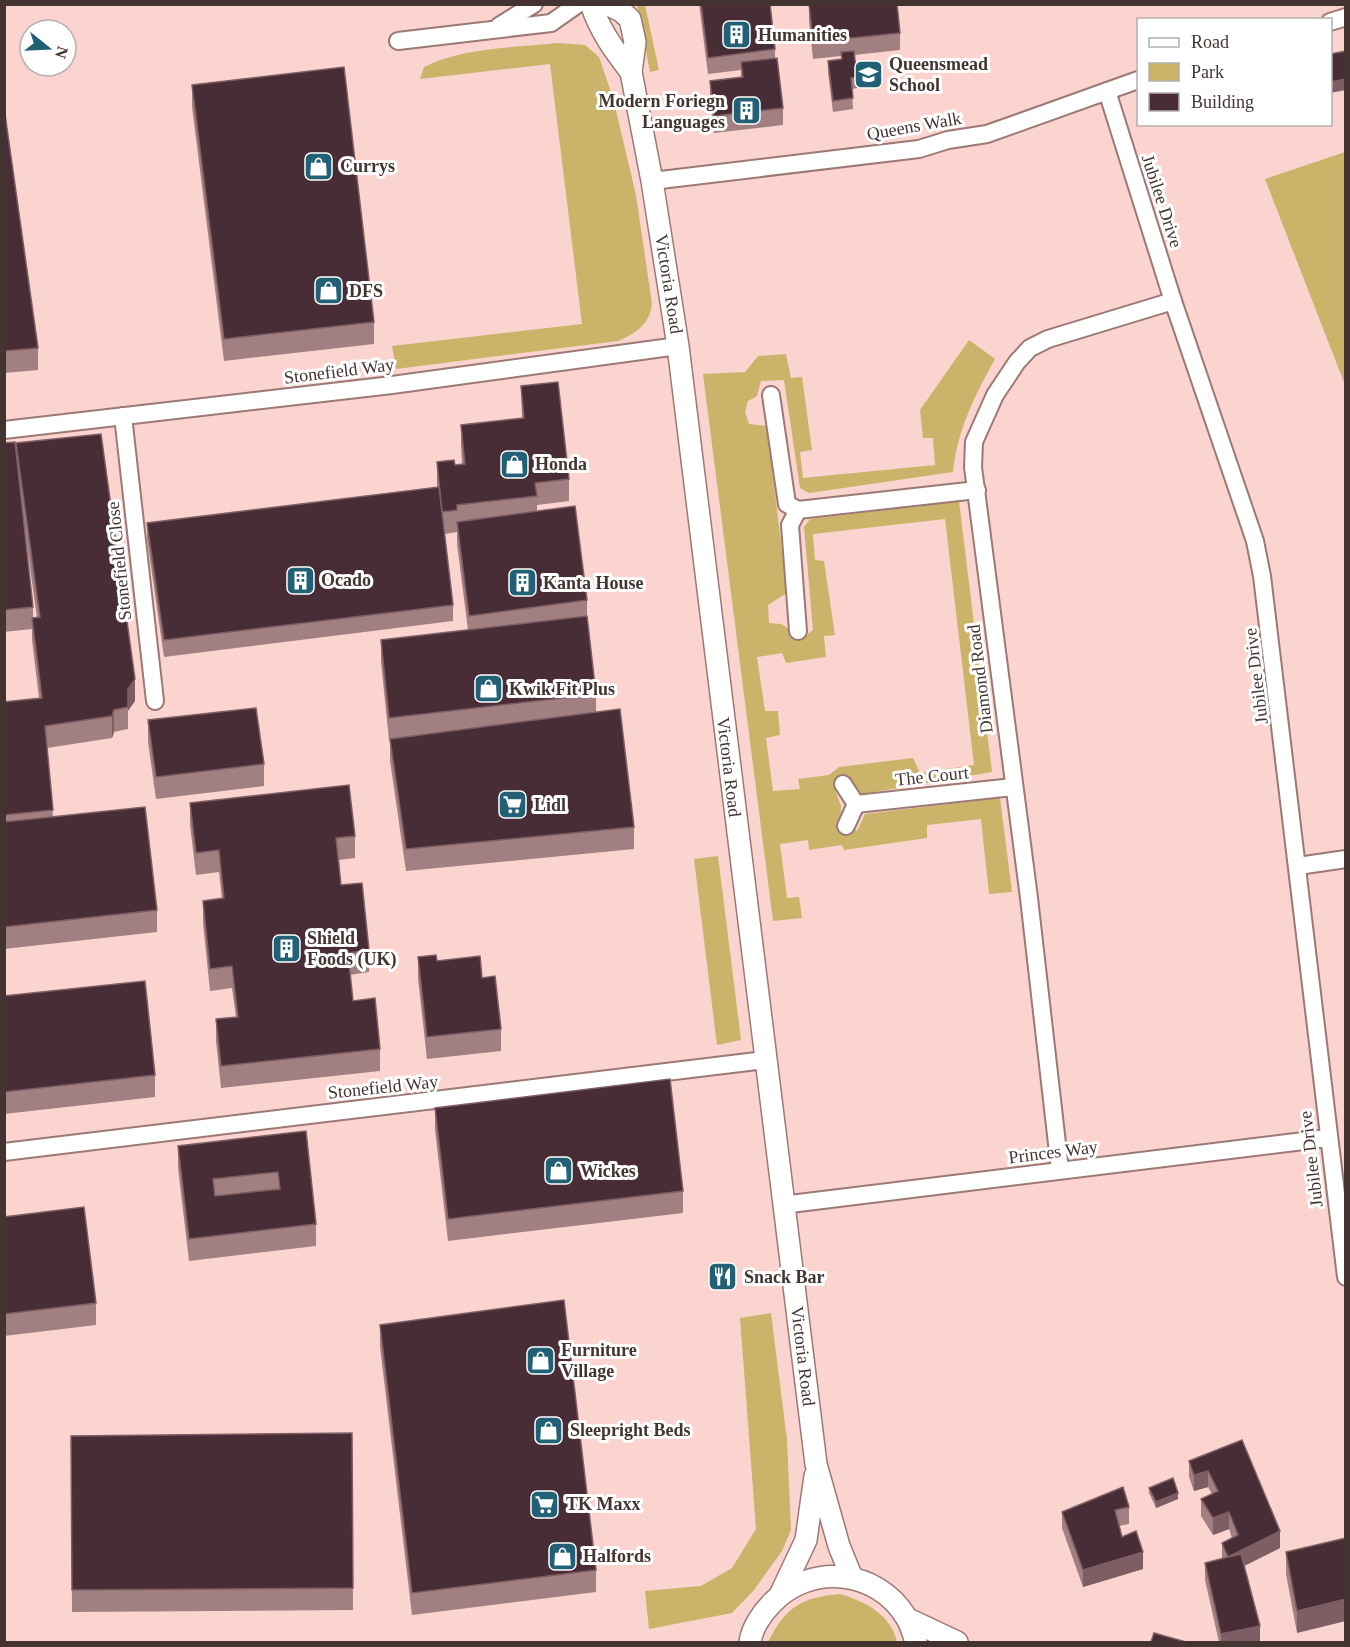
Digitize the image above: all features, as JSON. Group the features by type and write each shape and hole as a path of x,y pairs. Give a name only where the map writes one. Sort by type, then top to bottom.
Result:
{"street":[{"path":"496,28 534,4"},
{"path":"398,41 551,23 578,4"},
{"name":"Victoria Road","path":"591,4 598,25 609,44 631,72"},
{"name":"Victoria Road","path":"606,4 621,11 630,19 634,42 631,72 652,181 678,346 816,1464 839,1546 852,1578"},
{"name":"Queens Walk","path":"652,181 919,149 948,140 987,134 1137,80"},
{"name":"Jubilee Drive","path":"1107,91 1173,301 1255,541 1268,616 1346,1277"},
{"name":"Diamond Road","path":"1060,1170 1029,898 1013,787 977,490 974,442 995,395 1017,362 1030,348 1048,339 1173,301"},
{"name":"Stonefield Way","path":"4,430 392,385 678,346"},
{"path":"771,395 788,504 798,510 977,490"},
{"name":"Stonefield Close","path":"123,416 154,701"},
{"path":"798,510 790,525 798,631"},
{"path":"843,784 856,804 846,826"},
{"name":"The Court","path":"856,804 1013,787"},
{"path":"1298,866 1346,859"},
{"name":"Stonefield Way","path":"4,1152 765,1060"},
{"name":"Princes Way","path":"783,1205 1328,1138"},
{"name":"Victoria Road","path":"781,1593 806,1540 816,1464"},
{"path":"744,1641 762,1613 781,1593 811,1579 827,1576 852,1578 887,1594 908,1619 916,1642"},
{"path":"908,1619 957,1642"}],"green space":[{"path":"637,5 645,5 659,70 650,72"},
{"path":"557,43 585,45 599,57 613,98 636,195 652,304 651,311 641,327 618,341 396,369 392,346 582,324 550,64 420,79 424,67 439,60 489,49"},
{"path":"1346,152 1345,385 1265,179"},
{"path":"969,340 995,359 968,414 958,442 953,472 809,493 800,488 784,380 761,381 757,396 748,401 745,412 749,424 767,426 787,593 768,605 769,623 781,624 789,629 790,638 804,637 813,630 804,527 810,519 959,501 992,772 862,794 850,779 835,790 841,806 840,823 857,831 865,814 1000,798 1012,892 989,894 981,819 927,825 927,838 844,850 842,845 809,850 808,840 780,844 787,898 799,897 802,918 773,921 703,374 745,372 758,356 786,354 791,378 802,377 812,450 800,452 803,478 935,465 933,438 923,438 920,410","holes":["945,519 974,765 920,773 913,758 839,767 829,775 798,779 800,789 773,791 766,738 780,735 778,711 765,711 757,657 782,653 786,663 826,657 824,636 835,635 824,561 815,560 813,534"]},
{"path":"718,856 741,1040 717,1045 694,859"},
{"path":"771,1313 787,1440 791,1530 782,1551 754,1590 732,1613 649,1629 645,1591 701,1586 732,1568 756,1529 740,1318"},
{"path":"840,1594 876,1610 889,1624 897,1642 768,1642 781,1621 796,1606 815,1598"}],"building":[{"name":"Humanities","path":"701,4 770,4 775,49 708,58"},
{"path":"809,4 897,4 900,33 813,42"},
{"path":"854,51 857,77 851,78 853,98 833,101 828,61 842,59 841,52"},
{"path":"1346,51 1346,79 1332,82 1332,54"},
{"path":"777,58 783,108 714,116 710,81 743,77 741,62"},
{"path":"344,67 374,322 224,339 192,85"},
{"path":"4,107 38,348 4,351"},
{"name":"Honda","path":"558,382 569,479 535,483 537,496 457,505 457,510 442,512 437,462 454,460 455,465 465,464 461,425 524,418 521,386"},
{"path":"101,434 135,679 128,689 128,707 114,710 112,716 45,726 53,810 4,815 4,702 42,698 32,618 40,617 16,443"},
{"path":"15,442 33,607 4,610 4,443"},
{"name":"Ocado","path":"439,487 453,605 164,640 147,523"},
{"name":"Kanta House","path":"575,506 587,600 469,616 457,522"},
{"name":"Kwik Fit Plus","path":"587,616 596,694 389,718 381,640"},
{"path":"256,708 264,764 156,777 148,720"},
{"name":"Lidl","path":"620,709 634,827 406,849 390,739"},
{"name":"Shield Foods (UK)","path":"349,785 355,836 336,838 341,885 362,883 369,950 348,953 353,1001 375,998 380,1049 221,1066 216,1019 238,1017 232,966 210,969 203,901 224,898 219,850 196,853 190,803"},
{"path":"145,807 157,910 4,927 4,822"},
{"path":"436,955 437,961 480,956 482,978 495,976 501,1029 427,1037 418,957"},
{"path":"145,981 155,1075 4,1092 4,996"},
{"name":"Wickes","path":"670,1079 683,1191 448,1219 435,1108"},
{"path":"306,1131 316,1224 189,1239 178,1146","holes":["278,1172 280,1189 215,1196 213,1179"]},
{"path":"84,1207 96,1303 4,1314 4,1217"},
{"path":"564,1300 596,1570 412,1593 380,1325"},
{"path":"352,1433 353,1588 72,1590 71,1436"},
{"path":"1242,1440 1280,1531 1228,1557 1222,1543 1238,1535 1229,1512 1213,1518 1201,1499 1218,1491 1208,1471 1194,1475 1189,1461"},
{"path":"1173,1478 1178,1493 1156,1502 1149,1488"},
{"path":"1123,1487 1129,1507 1115,1510 1122,1537 1136,1531 1143,1552 1083,1570 1062,1512"},
{"path":"1346,1538 1346,1599 1297,1611 1286,1552"},
{"path":"1241,1554 1260,1626 1221,1634 1205,1563"},
{"path":"1154,1633 1186,1642 1151,1642"}],"place":[{"name":"Humanities","path":"737,35"},
{"name":"Queensmead School","path":"868,74"},
{"name":"Modern Foriegn Languages","path":"746,111"},
{"name":"Currys","path":"319,166"},
{"name":"DFS","path":"328,291"},
{"name":"Honda","path":"514,464"},
{"name":"Ocado","path":"300,580"},
{"name":"Kanta House","path":"522,583"},
{"name":"Kwik Fit Plus","path":"488,689"},
{"name":"Lidl","path":"513,805"},
{"name":"Shield Foods (UK)","path":"286,948"},
{"name":"Wickes","path":"559,1171"},
{"name":"Snack Bar","path":"723,1277"},
{"name":"Furniture Village","path":"540,1360"},
{"name":"Sleepright Beds","path":"549,1430"},
{"name":"TK Maxx","path":"545,1504"},
{"name":"Halfords","path":"562,1556"}]}
